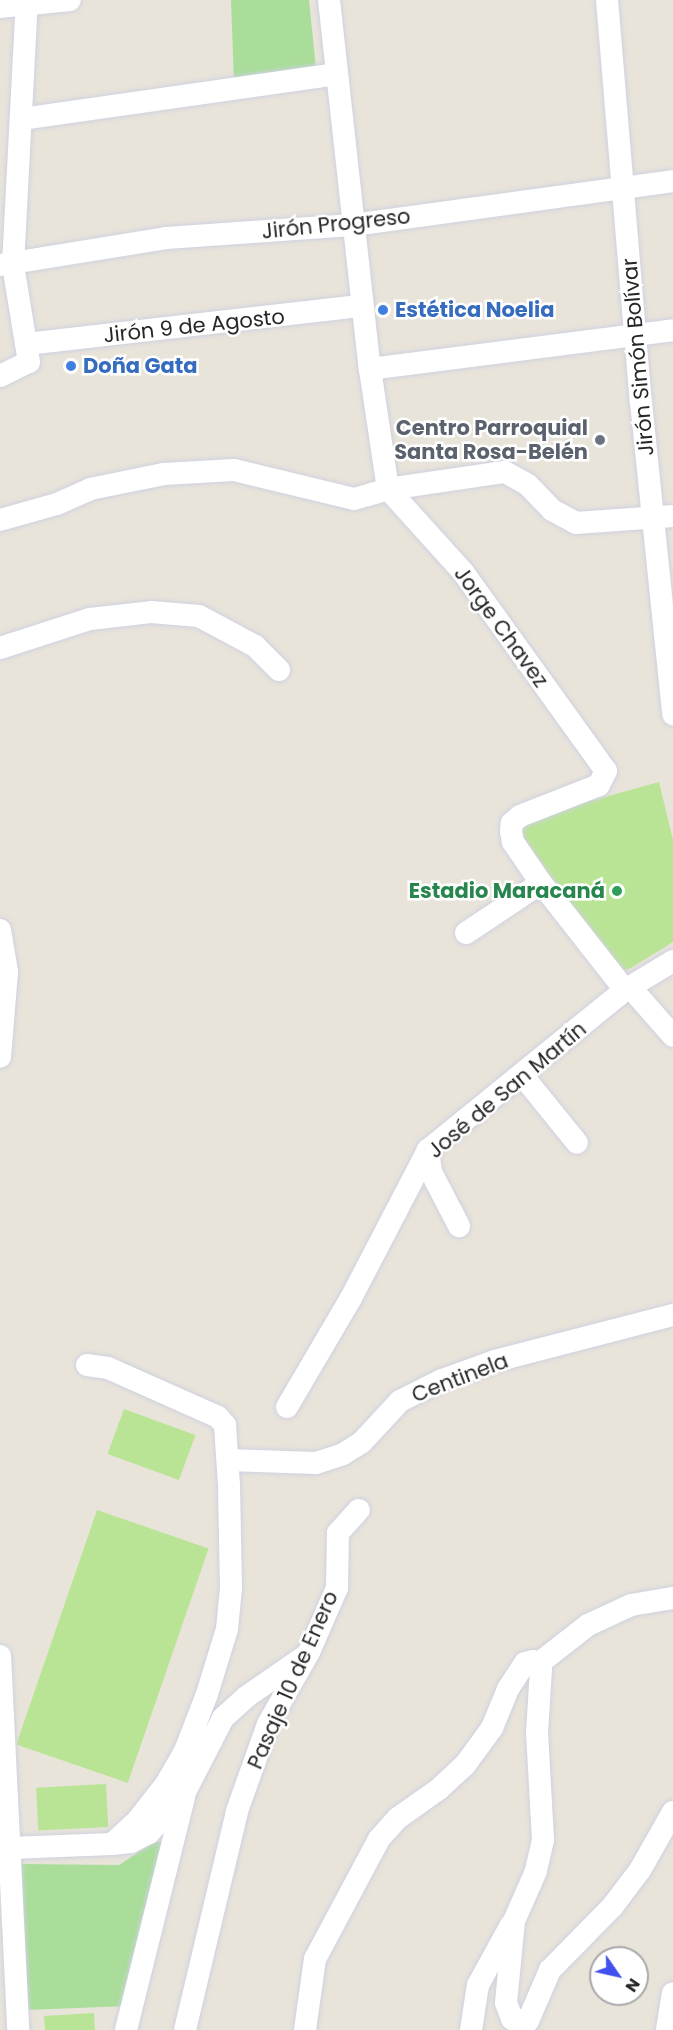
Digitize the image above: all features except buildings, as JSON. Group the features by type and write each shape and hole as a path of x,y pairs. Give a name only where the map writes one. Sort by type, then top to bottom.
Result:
{"street":[{"path":"0,7 70,0"},
{"path":"329,0 362,306 388,489"},
{"name":"Jirón Simón Bolívar","path":"607,0 622,188 637,334 663,517 673,714"},
{"path":"27,3 21,119 7,265 27,353"},
{"path":"21,119 337,74"},
{"name":"Jirón Progreso","path":"7,265 166,238 353,225 673,181"},
{"name":"Jirón 9 de Agosto","path":"0,376 27,353 362,306"},
{"path":"370,369 673,330"},
{"path":"0,520 57,504 90,489 164,474 234,470 354,499 388,489 505,472 528,485 552,510 576,523 663,517"},
{"name":"Jorge Chavez","path":"388,489 463,572 606,771 599,785 520,816 512,823 513,842 541,883"},
{"path":"0,648 90,619 151,612 199,616 255,646 279,670"},
{"path":"466,933 541,883 628,989 673,1036"},
{"path":"0,930 7,972 0,1057"},
{"name":"José de San Martín","path":"287,1407 351,1298 428,1150 628,989 673,961"},
{"path":"522,1075 577,1143"},
{"path":"428,1150 431,1172 459,1226"},
{"name":"Centinela","path":"228,1460 325,1460 362,1442 400,1401 442,1380 495,1361 673,1315"},
{"path":"87,1365 108,1368 218,1417 225,1425 228,1460 231,1588 220,1651 185,1751 153,1803 112,1844"},
{"name":"Pasaje 10 de Enero","path":"184,2030 237,1811 268,1724 309,1652 337,1588 338,1533 359,1510"},
{"path":"305,2030 315,1959 379,1839 398,1818 439,1789 465,1765 492,1728 519,1670 525,1663 538,1664 588,1625 631,1605 673,1598"},
{"path":"126,2030 185,1792 223,1718 246,1697 309,1652"},
{"path":"0,1656 7,1857 18,2030"},
{"path":"471,2030 478,1985 493,1952 514,1922 536,1871 543,1840 537,1732 541,1669 538,1664"},
{"path":"7,1857 131,1842 149,1833 185,1792"},
{"path":"514,1922 506,2003 512,2019 519,2026 528,2021 534,2011 550,1970 612,1907 640,1870 673,1812"},
{"path":"667,2030 673,1993"}],"green space":[{"path":"231,0 309,0 316,69 234,82"},
{"name":"Estadio Maracaná","path":"659,782 673,840 673,942 629,969 620,970 514,827 519,821"},
{"path":"124,1409 195,1435 179,1480 108,1454"},
{"path":"97,1510 209,1548 128,1783 16,1744"},
{"path":"106,1784 108,1827 38,1831 36,1788"},
{"path":"154,1842 164,1842 128,2006 25,2010 20,1864 119,1865"},
{"path":"94,2013 95,2030 45,2030 44,2016"}],"place":[{"name":"Estética Noelia","path":"383,310"},
{"name":"Doña Gata","path":"71,366"},
{"name":"Centro Parroquial Santa Rosa-Belén","path":"600,440"},
{"name":"Estadio Maracaná","path":"617,891"}]}
